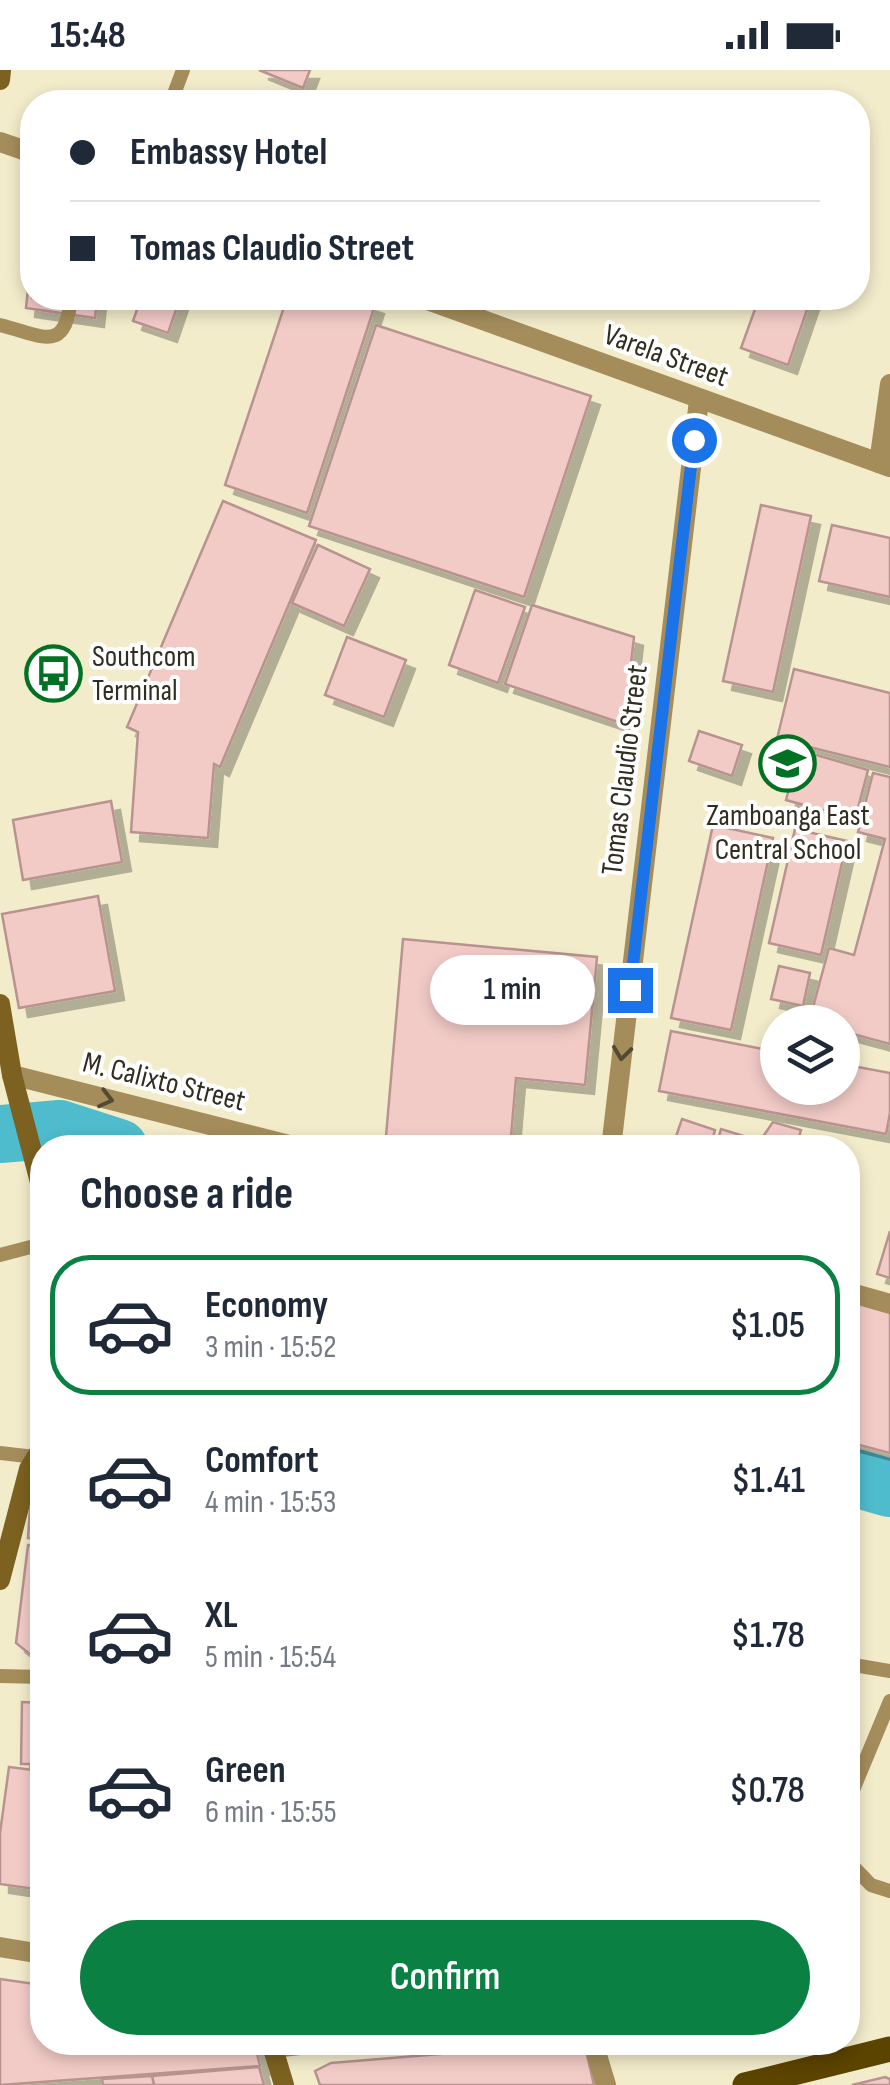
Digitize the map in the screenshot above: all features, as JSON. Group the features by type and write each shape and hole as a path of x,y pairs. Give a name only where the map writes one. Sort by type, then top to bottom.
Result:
{"main road":[{"path":"0,80 1,70"},
{"path":"1,1013 12,1076 30,1140"},
{"path":"1,1573 30,1466"},
{"path":"744,2085 890,2049"},
{"path":"275,2055 284,2085"}],"street":[{"name":"Varela Street","path":"455,310 884,465"},
{"path":"884,465 890,384"},
{"name":"Tomas Claudio Street","path":"613,1135 699,400"},
{"name":"M. Calixto Street","path":"12,1076 249,1135"},
{"path":"860,1295 890,1304"},
{"path":"0,1947 30,1952"},
{"path":"597,2055 606,2085"}],"lane":[{"path":"0,324 47,336 61,334 68,325 70,310"},
{"path":"0,1255 30,1247"},
{"path":"0,1454 30,1452"},
{"path":"860,1666 890,1672"},
{"path":"0,1676 30,1677"},
{"path":"860,1773 890,1701"},
{"path":"860,1874 871,1885 890,1891"}],"building":[{"path":"259,70 310,70 303,88"},
{"path":"40,310 96,310 95,318"},
{"path":"137,310 176,310 168,333 133,321"},
{"path":"283,310 373,310 307,513 225,485"},
{"path":"755,310 807,310 788,365 741,348"},
{"path":"376,325 591,396 524,597 309,526"},
{"path":"223,501 316,540 220,767 214,764 208,838 131,832 138,732 127,727"},
{"path":"761,505 811,516 773,692 723,681"},
{"path":"832,525 890,538 890,597 819,581"},
{"path":"318,545 370,569 344,626 292,603"},
{"path":"475,590 525,607 498,683 449,665"},
{"path":"532,605 634,637 624,724 505,684"},
{"path":"347,637 406,660 384,717 325,695"},
{"path":"794,669 890,693 890,767 777,739"},
{"path":"699,731 742,745 732,776 689,761"},
{"path":"799,750 868,770 855,819 786,800"},
{"path":"873,773 890,777 890,1044 860,1036 860,1005 814,1005 829,948 854,955 885,839 858,832"},
{"path":"111,801 122,862 23,880 13,820"},
{"path":"713,825 773,838 731,1030 671,1018"},
{"path":"795,829 847,841 821,955 769,943"},
{"path":"98,896 115,991 19,1008 2,914"},
{"path":"403,939 597,957 585,1085 516,1078 511,1135 386,1135"},
{"path":"779,966 810,973 803,1005 771,999"},
{"path":"671,1031 760,1048 760,1105 860,1105 860,1067 890,1073 890,1113 886,1134 659,1091"},
{"path":"682,1119 715,1130 714,1135 676,1135"},
{"path":"773,1122 801,1130 800,1135 764,1135"},
{"path":"721,1129 740,1135 719,1135"},
{"path":"890,1231 890,1278 877,1274"},
{"path":"860,1302 890,1309 890,1453 860,1445"},
{"path":"28,1545 30,1545 30,1654 16,1643"},
{"path":"22,1702 30,1702 30,1764 21,1764"},
{"path":"9,1767 30,1770 30,1888 0,1884 0,1833"},
{"path":"0,1979 30,1983 30,2055 257,2055 260,2066 0,2085"},
{"path":"427,2055 587,2055 594,2085 320,2085 315,2071 331,2063"},
{"path":"259,2067 264,2085 154,2085 152,2076"},
{"path":"152,2076 154,2085 103,2085 102,2079"},
{"path":"890,2079 890,2085 852,2085"}],"waterway":[{"path":"0,1134 60,1129 79,1135"},
{"path":"860,1479 890,1488"}],"place":[{"name":"Southcom Terminal","path":"53,674"},
{"name":"Zamboanga East Central School","path":"788,763"}],"route":[{"path":"630,990 694,440"}]}
